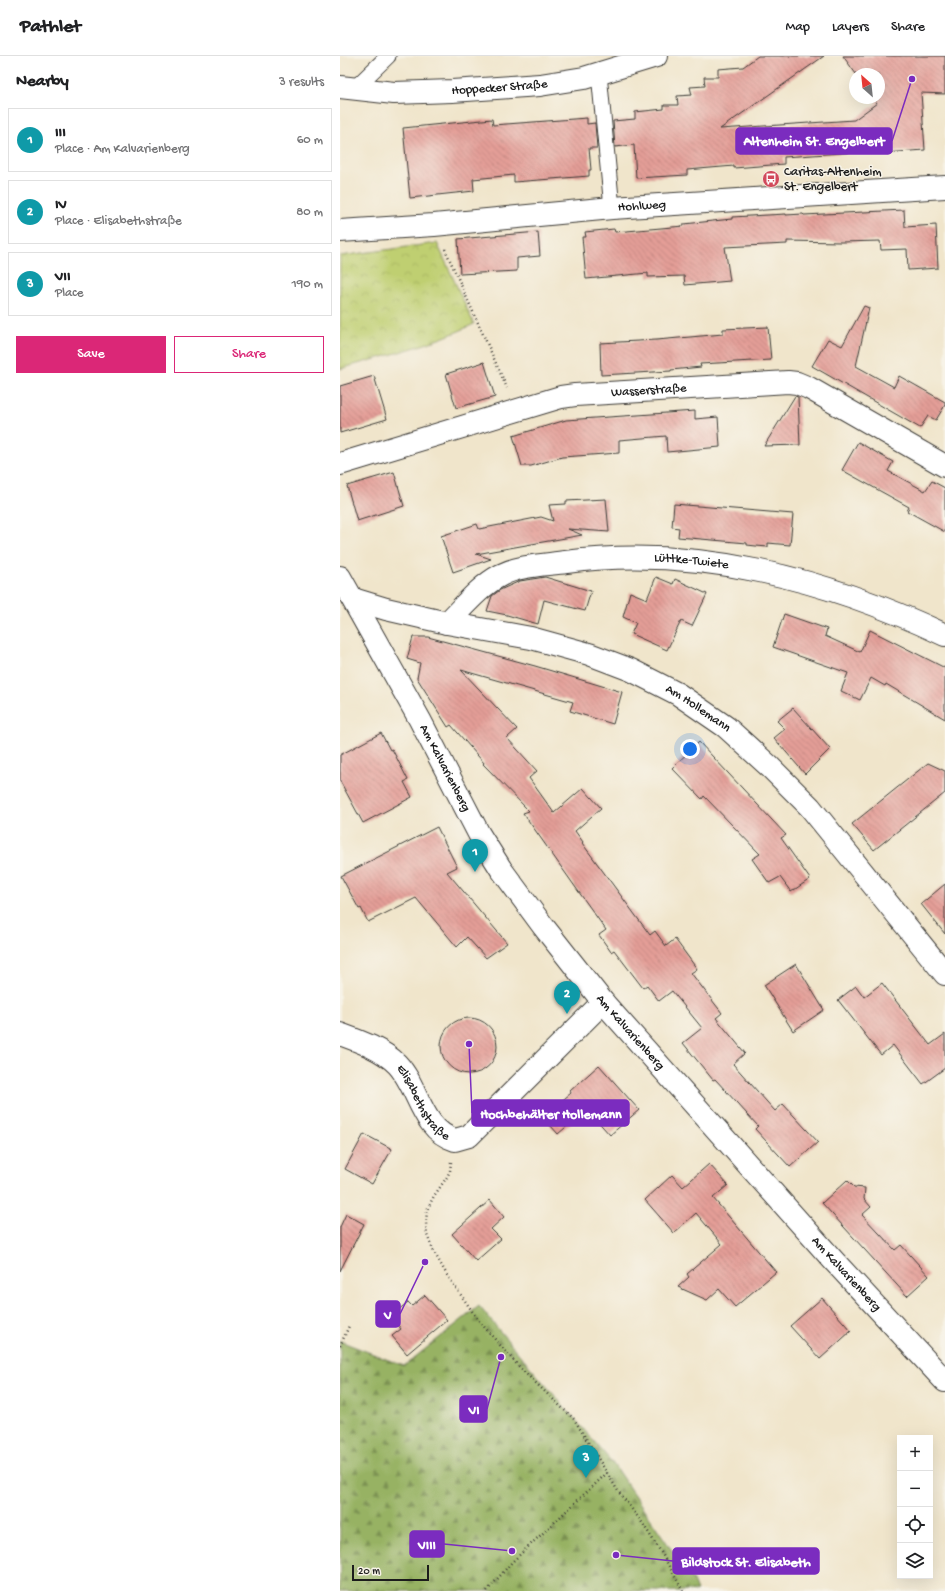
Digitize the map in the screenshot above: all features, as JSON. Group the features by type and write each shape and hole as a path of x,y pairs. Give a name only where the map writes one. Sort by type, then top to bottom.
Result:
{"street":[{"name":"Hoppecker Straße","path":"347,88 394,93 540,85 584,78 656,56"},
{"name":"Hohlweg","path":"340,231 434,225 612,208 936,187"},
{"path":"936,187 945,200"},
{"name":"Wasserstraße","path":"340,464 550,400 575,395 788,382 797,383 809,388 945,466"},
{"name":"Lüttke-Twiete","path":"447,623 485,586 512,570 588,559 644,557 673,558 721,564 784,576 853,597 907,618 945,635"},
{"name":"Am Kalvarienberg","path":"340,577 420,720 479,834 543,926 603,1002 833,1260 945,1381"},
{"name":"Am Hollemann","path":"353,599 386,609 447,623 531,638 589,654 631,670 678,694 737,737 810,807 945,974"},
{"name":"Elisabethstraße","path":"340,1034 359,1041 381,1052 397,1064 412,1085 427,1117 442,1135 455,1140 468,1136 476,1129 603,1002"}],"lane":[{"path":"347,88 388,56"},
{"path":"599,74 612,208"}],"path":[{"path":"434,225 517,411"},
{"path":"448,1156 451,1165 450,1171 434,1196 428,1210 426,1223 430,1244 447,1275 479,1321 521,1369 574,1419 618,1491 661,1552 683,1591"},
{"path":"340,1346 349,1326"},
{"path":"487,1591 512,1562 607,1473"}],"green space":[{"path":"437,243 474,324 425,344 340,369 340,256"},
{"path":"479,1306 611,1461 693,1581 697,1591 340,1591 340,1341 404,1366"}],"building":[{"path":"758,56 824,56 720,129 854,120 876,104 885,104 885,68 852,68 843,56 945,56 945,94 921,93 925,150 884,153 884,150 784,157 784,164 687,170 687,175 636,178 634,145 615,147 613,121 635,119 635,112 664,109 664,105 678,105 677,96 692,95 690,87 705,86 704,77 718,77 718,69 743,67"},
{"path":"587,118 587,124 595,123 597,148 589,148 591,170 589,170 589,176 514,182 514,175 473,179 474,191 410,198 403,128 492,119 493,125"},
{"path":"904,210 905,227 936,225 938,268 908,270 907,249 881,250 880,241 787,241 787,244 725,247 730,281 685,285 684,276 648,277 648,273 586,279 582,237 586,237 585,232 614,229 615,232 684,226 684,224 732,219 732,217"},
{"path":"538,232 540,256 517,258 517,271 460,274 458,239"},
{"path":"864,306 869,308 856,366 894,387 899,376 945,402 945,405 936,420 928,416 920,428 812,366 828,339 842,346"},
{"path":"768,327 771,360 700,364 701,367 671,371 601,375 600,343 723,334 723,329"},
{"path":"484,362 495,397 456,408 446,374"},
{"path":"374,376 387,419 340,433 340,386"},
{"path":"795,396 798,397 800,445 764,446"},
{"path":"695,411 695,419 718,417 720,447 667,452 666,436 619,440 619,453 562,457 531,466 522,466 513,436 566,420"},
{"path":"858,442 893,462 888,471 925,491 932,481 945,488 945,532 907,511 909,507 842,470"},
{"path":"394,472 404,506 357,521 347,486"},
{"path":"606,499 609,532 568,529 582,535 476,554 491,559 453,572 441,536 477,524 479,529 541,517 553,521 549,505 566,504 566,501"},
{"path":"674,504 793,514 790,545 768,543 768,547 747,545 747,543 678,537 679,528 672,527"},
{"path":"545,577 591,591 585,611 544,600 538,624 487,611 492,596 500,590 520,581"},
{"path":"656,577 673,584 675,579 707,594 692,626 681,621 667,650 631,634 636,623 623,617 630,592 647,599"},
{"path":"784,614 827,629 825,636 860,652 870,630 945,668 945,719 886,684 885,686 871,678 860,700 841,691 848,673 773,647"},
{"path":"413,637 428,637 535,666 622,692 613,724 570,711 573,702 461,670 517,729 507,738 537,771 529,778 554,813 583,788 601,808 575,831 583,842 582,843 650,935 655,931 666,946 675,939 697,969 691,973 722,1013 716,1018 745,1053 733,1064 775,1111 783,1104 818,1142 790,1167 755,1129 758,1126 715,1079 713,1080 683,1043 702,1028 672,991 659,1001 647,985 643,988 614,950 611,952 599,935 606,930 523,813 529,811 483,764 484,763 451,725 448,727 417,678 420,663 407,659"},
{"path":"793,708 830,749 805,774 774,738 785,729 777,721"},
{"path":"381,733 390,750 392,749 408,780 404,782 412,797 363,823 340,781 340,755"},
{"path":"699,742 786,835 781,838 810,879 791,892 780,877 769,883 752,859 760,854 704,796 702,799 672,768"},
{"path":"928,763 945,771 945,793 874,850 852,824"},
{"path":"437,827 457,867 447,872 507,943 486,958 467,937 457,947 416,898 368,922 341,876"},
{"path":"945,884 945,934 921,904"},
{"path":"796,964 824,1010 793,1031 764,985"},
{"path":"882,983 930,1045 945,1034 945,1068 923,1084 893,1045 881,1055 838,1000 856,986 864,997"},
{"path":"463,1018 475,1018 485,1022 493,1030 497,1040 497,1052 493,1062 485,1070 475,1074 463,1074 453,1070 445,1062 441,1052 441,1040 445,1030 453,1022"},
{"path":"599,1065 639,1110 610,1135 587,1109 558,1134 543,1117 571,1093 570,1091"},
{"path":"364,1134 392,1149 372,1184 345,1169"},
{"path":"709,1164 728,1185 713,1198 776,1272 735,1307 719,1289 707,1300 678,1287 689,1277 687,1274 722,1244 696,1213 674,1233 645,1200 672,1175 683,1187"},
{"path":"847,1180 854,1187 865,1188 864,1199 871,1207 862,1215 895,1250 901,1245 929,1276 907,1296 822,1203"},
{"path":"490,1200 504,1217 491,1229 501,1239 476,1261 452,1234"},
{"path":"346,1214 364,1224 340,1271 340,1227"},
{"path":"425,1295 447,1320 407,1354 392,1336 401,1329 391,1316 408,1302 412,1306"},
{"path":"822,1298 851,1331 820,1359 790,1326"}],"place":[{"name":"Altenheim St. Engelbert","path":"912,79"},
{"name":"Caritas-Altenheim St. Engelbert","path":"771,179"},
{"name":"III","path":"475,872"},
{"name":"IV","path":"567,1014"},
{"name":"Hochbehälter Hollemann","path":"469,1044"},
{"name":"V","path":"425,1262"},
{"name":"VI","path":"501,1357"},
{"name":"VII","path":"586,1478"},
{"name":"VIII","path":"512,1551"},
{"name":"Bildstock St. Elisabeth","path":"616,1555"}]}
